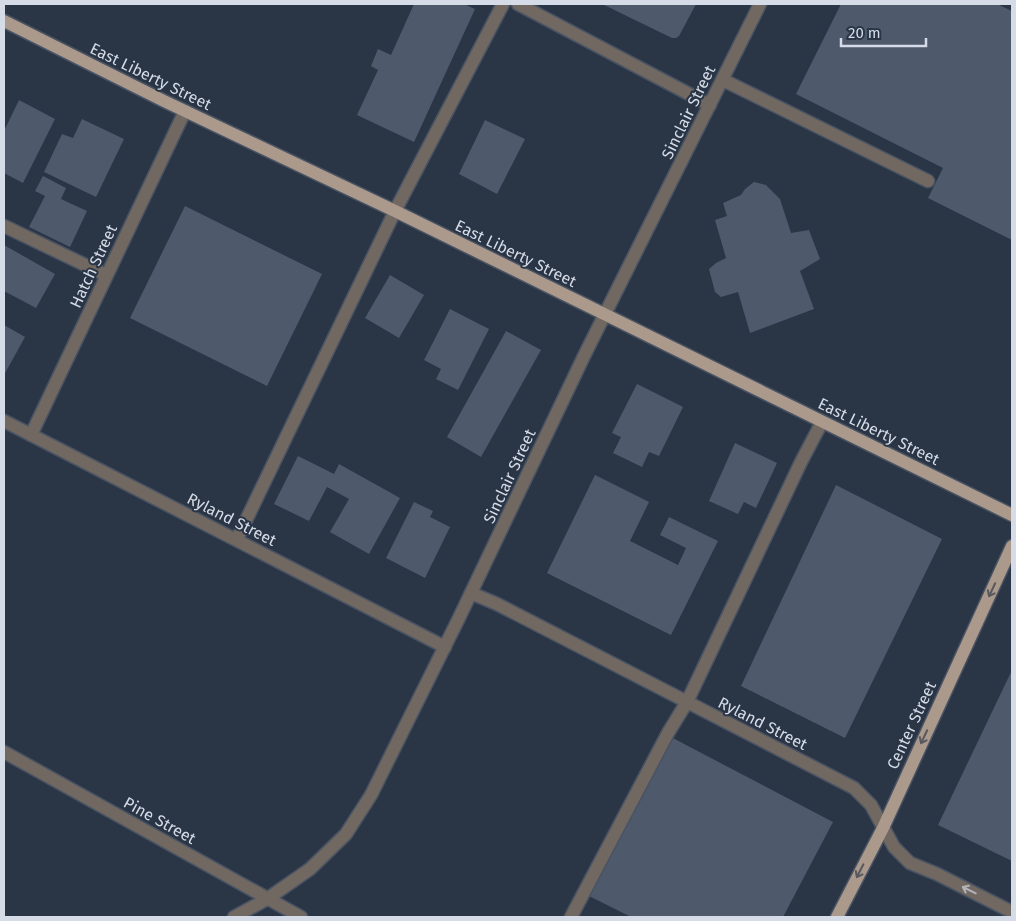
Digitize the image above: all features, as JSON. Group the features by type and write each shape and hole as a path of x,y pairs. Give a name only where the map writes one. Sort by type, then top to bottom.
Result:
{"main road":[{"name":"East Liberty Street","path":"4,21 185,111 395,210 1012,515"},
{"name":"Center Street","path":"837,917 883,828 1012,546"}],"street":[{"path":"237,540 395,210 503,4"},
{"path":"518,4 710,105"},
{"name":"Sinclair Street","path":"234,917 267,899 310,869 346,834 371,795 605,315 760,4"},
{"path":"723,80 928,181"},
{"name":"Hatch Street","path":"31,434 185,111"},
{"path":"4,226 106,275"},
{"name":"Ryland Street","path":"4,421 444,647"},
{"path":"571,917 668,733 687,702 801,462 822,422"},
{"name":"Ryland Street","path":"471,593 496,604 854,788 871,805 894,847 910,863 937,874 1012,912"},
{"name":"Pine Street","path":"4,752 301,917"}],"building":[{"path":"414,4 464,4 475,9 414,142 357,115 378,70 371,66 378,49 391,55"},
{"path":"602,4 696,4 679,36 672,38"},
{"path":"841,4 997,4 1012,11 1012,240 928,198 943,168 796,94"},
{"path":"19,100 55,119 23,183 4,173 4,131"},
{"path":"82,119 124,139 96,197 44,172 62,134 73,138"},
{"path":"485,120 525,139 497,194 459,174"},
{"path":"43,176 66,188 61,199 87,211 70,247 29,227 45,196 35,191"},
{"path":"754,182 766,185 780,199 791,233 809,230 820,259 800,271 814,309 750,333 738,292 721,297 715,292 709,269 726,258 715,220 727,216 723,203 741,195"},
{"path":"185,206 322,274 267,386 130,318"},
{"path":"4,245 55,274 36,308 4,291"},
{"path":"390,275 424,295 399,338 365,318"},
{"path":"450,309 489,329 458,390 436,379 441,369 424,360"},
{"path":"4,325 25,337 4,375"},
{"path":"506,331 541,350 481,457 447,437"},
{"path":"637,384 683,407 659,456 649,452 642,467 613,453 621,437 612,433"},
{"path":"735,443 777,463 756,508 744,502 738,514 709,501"},
{"path":"298,456 334,474 339,464 400,498 369,554 330,532 349,499 327,487 309,521 274,504"},
{"path":"595,475 649,502 630,541 678,565 686,548 660,535 669,517 718,541 671,635 547,573"},
{"path":"836,485 942,539 845,738 741,686"},
{"path":"414,502 433,511 430,517 450,527 425,578 386,558"},
{"path":"1012,670 1012,861 938,825"},
{"path":"669,736 833,822 783,917 631,917 587,895"}]}
